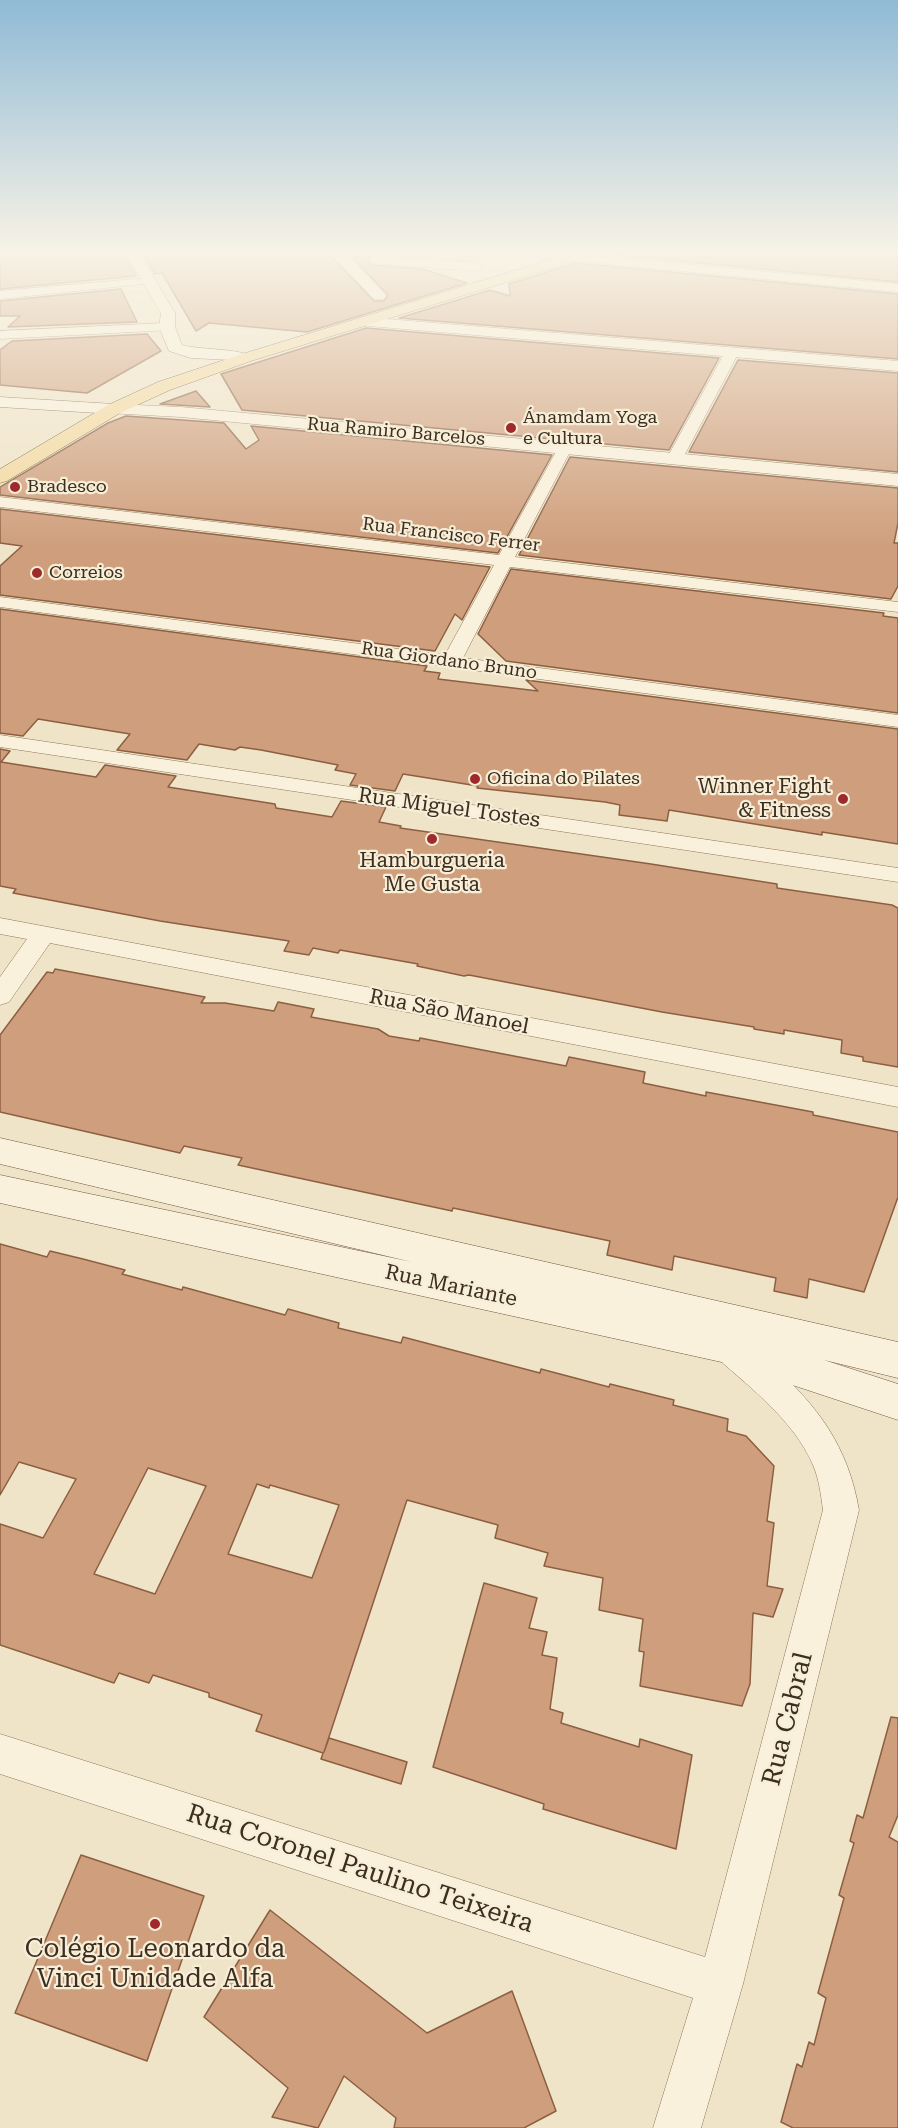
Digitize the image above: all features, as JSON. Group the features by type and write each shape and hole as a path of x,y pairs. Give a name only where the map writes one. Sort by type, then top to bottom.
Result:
{"main road":[{"path":"171,363 207,348"},
{"path":"0,477 112,400 164,386 277,348"},
{"path":"47,424 82,404"}],"street":[{"path":"177,348 191,354 245,358"},
{"path":"686,348 898,366"},
{"path":"675,458 732,352"},
{"name":"Rua Ramiro Barcelos","path":"0,392 82,404"},
{"name":"Rua Ramiro Barcelos","path":"0,402 82,404 112,400 181,412 898,480"},
{"path":"451,662 565,448"},
{"name":"Rua Francisco Ferrer","path":"0,502 898,607"},
{"name":"Rua Giordano Bruno","path":"0,602 898,722"},
{"name":"Rua Miguel Tostes","path":"0,741 898,875"},
{"name":"Rua São Manoel","path":"0,926 898,1097"},
{"path":"0,996 43,935"},
{"name":"Rua Mariante","path":"0,1151 898,1360"},
{"name":"Rua Mariante","path":"0,1189 726,1346 898,1402"},
{"name":"Rua Cabral","path":"677,2128 720,1984 841,1510 839,1487 820,1440 799,1412 726,1346"},
{"name":"Rua Coronel Paulino Teixeira","path":"0,1754 720,1984"}],"building":[{"path":"159,348 161,351 87,393 0,385 0,350"},
{"path":"302,348 605,348 719,358 669,450 242,410 221,374"},
{"path":"768,348 898,348 898,359"},
{"path":"738,360 898,373 898,472 689,452"},
{"path":"196,391 210,407 160,404"},
{"path":"126,416 224,423 246,449 259,440 251,426 552,455 498,553 0,495 0,487 108,423"},
{"path":"570,457 898,488 898,523 894,543 898,543 898,586 891,599 519,555"},
{"path":"0,509 490,567 462,620 455,614 435,651 0,595 0,566 22,546 0,543"},
{"path":"511,569 884,613 883,616 898,618 898,713 506,661 478,634"},
{"path":"0,609 427,666 424,671 440,673 438,679 538,691 526,680 898,729 898,844 822,832 822,835 669,810 667,821 619,815 620,805 605,802 477,788 478,786 403,774 395,791 350,785 356,774 335,770 338,765 261,750 240,747 235,750 199,744 187,760 117,750 130,734 38,719 23,736 0,733"},
{"path":"0,749 10,751 1,762 96,777 105,765 176,776 168,787 275,804 276,808 332,817 341,801 386,807 379,822 401,826 400,828 651,864 777,884 777,888 892,905 898,908 898,1067 863,1061 863,1057 841,1053 842,1040 784,1030 784,1034 754,1029 754,1027 469,975 464,976 417,966 418,964 340,950 338,953 313,948 309,955 284,951 289,941 160,921 13,893 16,889 0,886"},
{"path":"55,969 205,997 201,1003 225,1003 274,1011 278,1002 314,1009 311,1017 378,1029 389,1036 419,1041 420,1038 566,1066 569,1057 645,1072 643,1083 706,1096 706,1092 813,1112 813,1115 898,1132 898,1197 864,1292 809,1279 807,1298 774,1291 776,1278 674,1256 672,1270 607,1255 610,1241 453,1208 452,1211 238,1165 242,1158 184,1146 180,1153 0,1112 0,1035 47,972 53,973"},
{"path":"0,1244 47,1257 50,1251 83,1259 125,1270 122,1274 182,1290 183,1287 285,1315 288,1309 339,1323 338,1328 401,1343 403,1337 540,1373 541,1369 609,1387 610,1384 674,1400 673,1405 728,1419 727,1431 746,1436 774,1466 767,1521 774,1523 767,1586 783,1589 773,1617 753,1613 750,1684 742,1706 640,1686 644,1652 639,1651 643,1619 599,1610 603,1578 544,1566 548,1553 495,1538 498,1525 407,1500 324,1752 329,1738 407,1762 401,1784 321,1759 323,1753 256,1731 262,1715 209,1697 209,1693 153,1675 149,1683 119,1673 114,1683 0,1645 0,1524 43,1538 76,1479 19,1462 0,1495","holes":["148,1468 206,1486 155,1594 94,1574","257,1484 269,1488 270,1485 339,1505 312,1578 228,1554"]},
{"path":"484,1583 537,1598 529,1628 547,1632 542,1655 557,1658 550,1709 563,1713 561,1723 639,1747 640,1739 692,1755 676,1849 543,1809 544,1804 433,1767"},
{"path":"891,1717 898,1718 898,1815 889,1837 898,1842 898,2128 793,2128 781,2122 797,2064 802,2067 809,2042 814,2045 826,1998 818,1993 844,1898 839,1895 854,1843 850,1841 857,1815 863,1818"},
{"path":"81,1855 204,1896 147,2061 15,2013"},
{"path":"270,1910 427,2033 512,1991 556,2111 524,2128 394,2128 396,2118 344,2076 318,2128 272,2117 288,2088 204,2017"}],"place":[{"name":"Ánamdam Yoga e Cultura","path":"511,428"},
{"name":"Bradesco","path":"15,487"},
{"name":"Correios","path":"37,573"},
{"name":"Oficina do Pilates","path":"475,779"},
{"name":"Winner Fight & Fitness","path":"843,799"},
{"name":"Hamburgueria Me Gusta","path":"432,839"},
{"name":"Colégio Leonardo da Vinci Unidade Alfa","path":"155,1924"}]}
